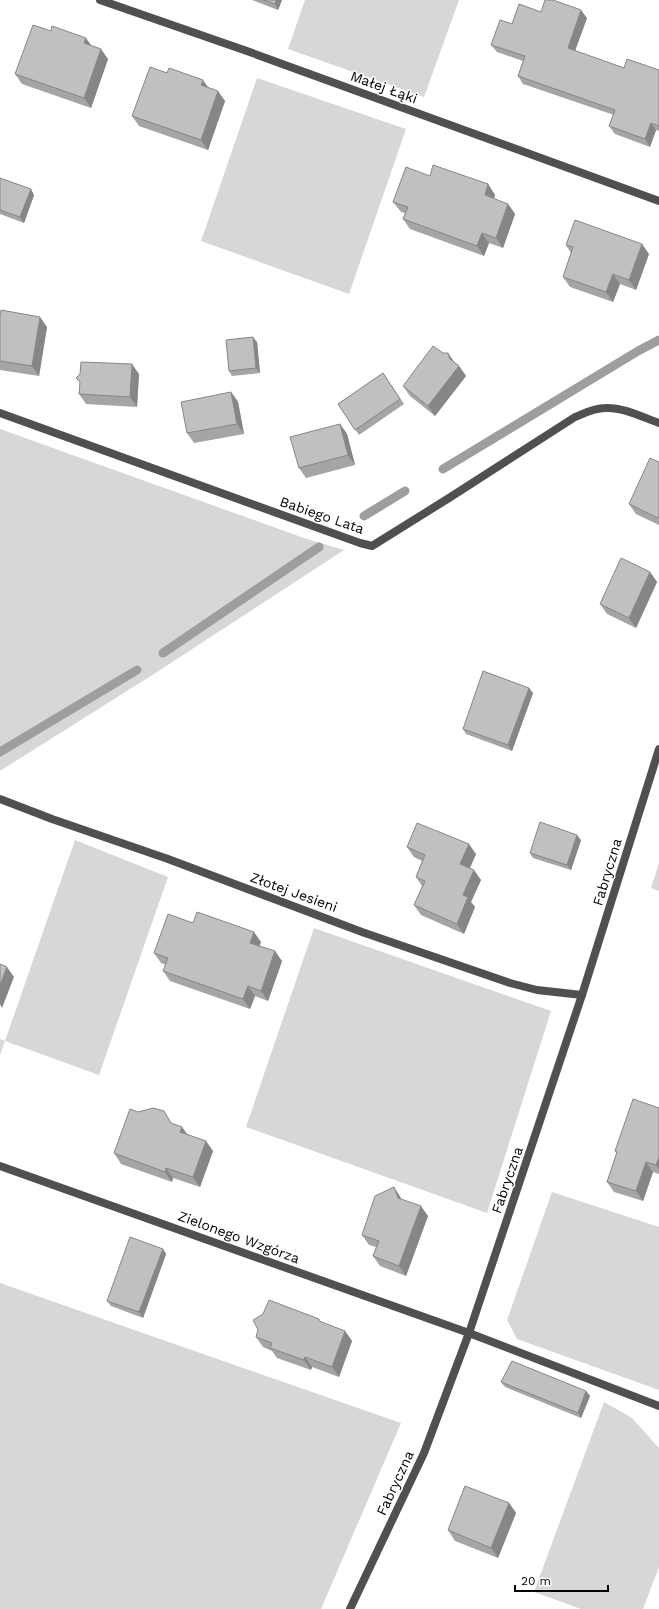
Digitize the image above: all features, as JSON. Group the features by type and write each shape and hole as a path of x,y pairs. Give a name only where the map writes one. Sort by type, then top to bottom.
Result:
{"street":[{"name":"Małej Łąki","path":"100,0 244,50 659,201"},
{"name":"Babiego Lata","path":"0,413 360,543 372,546 580,414 591,410 606,408 621,410 659,423"},
{"name":"Fabryczna","path":"350,1609 424,1453 469,1333 582,996 659,749"},
{"name":"Złotej Jesieni","path":"0,799 52,819 168,859 362,932 510,984 537,990 582,996"},
{"name":"Zielonego Wzgórza","path":"0,1166 469,1333 659,1406"}],"shaded area":[{"path":"305,0 459,0 424,97 288,49"},
{"path":"257,78 406,129 349,294 201,241"},
{"path":"0,429 304,538 344,550 157,672 0,771"},
{"path":"75,840 168,877 99,1075 5,1041"},
{"path":"659,863 659,891 651,888"},
{"path":"314,928 551,1011 487,1213 246,1127"},
{"path":"0,1039 5,1041 0,1055"},
{"path":"552,1192 659,1227 659,1390 517,1339 507,1320"},
{"path":"0,1283 401,1423 321,1609 0,1609"},
{"path":"604,1402 632,1418 659,1448 659,1567 643,1609 581,1609 534,1592"}],"building":[{"path":"263,0 276,0 275,4"},
{"path":"545,0 553,0 581,10 568,48 624,68 627,59 659,70 659,126 651,123 645,139 609,126 615,110 518,76 525,56 491,45 500,20 512,24 519,4 541,12"},
{"path":"33,25 51,31 52,26 86,38 84,43 101,49 84,98 15,74"},
{"path":"150,67 167,73 169,68 203,80 201,85 218,91 201,140 132,116"},
{"path":"433,165 488,184 485,195 508,204 496,238 482,233 477,246 403,219 408,207 393,202 406,167 430,176"},
{"path":"0,178 31,189 20,217 0,210"},
{"path":"575,220 642,244 629,280 613,274 606,292 563,277 573,247 566,245"},
{"path":"1,310 40,317 32,366 0,361"},
{"path":"253,337 256,368 229,371 226,340"},
{"path":"433,346 443,353 448,353 450,359 459,366 428,406 403,386"},
{"path":"81,362 132,364 130,397 79,394 80,382 76,378 80,374"},
{"path":"383,373 400,399 355,430 338,404"},
{"path":"231,392 237,424 187,433 181,402"},
{"path":"340,424 348,455 299,468 290,437"},
{"path":"650,458 659,462 658,518 629,504"},
{"path":"621,558 650,572 629,618 600,604"},
{"path":"483,671 529,688 508,745 463,729"},
{"path":"540,822 577,835 567,865 530,853"},
{"path":"417,823 469,844 460,864 474,870 463,895 468,897 457,924 414,905 425,881 416,877 425,855 407,847"},
{"path":"197,912 254,932 250,943 275,951 261,991 248,986 243,999 163,971 168,958 154,953 168,914 193,923"},
{"path":"0,964 7,967 0,985"},
{"path":"633,1099 659,1108 659,1157 656,1165 646,1162 636,1191 607,1182 617,1152 615,1151"},
{"path":"153,1108 164,1111 171,1123 182,1127 180,1132 206,1141 193,1177 166,1168 165,1172 114,1153 130,1109 138,1112"},
{"path":"394,1187 398,1198 421,1206 399,1266 373,1256 379,1241 362,1235 375,1196"},
{"path":"130,1237 163,1249 139,1312 107,1301"},
{"path":"269,1300 319,1319 319,1321 345,1331 332,1367 305,1357 304,1360 270,1348 272,1343 256,1337 258,1330 253,1320 263,1314"},
{"path":"512,1361 586,1391 578,1413 501,1382"},
{"path":"465,1486 509,1503 491,1548 448,1530"}],"waterway":[{"path":"443,469 638,351 659,340"},
{"path":"364,516 405,491"},
{"path":"163,653 319,547"},
{"path":"0,752 137,670"}]}
